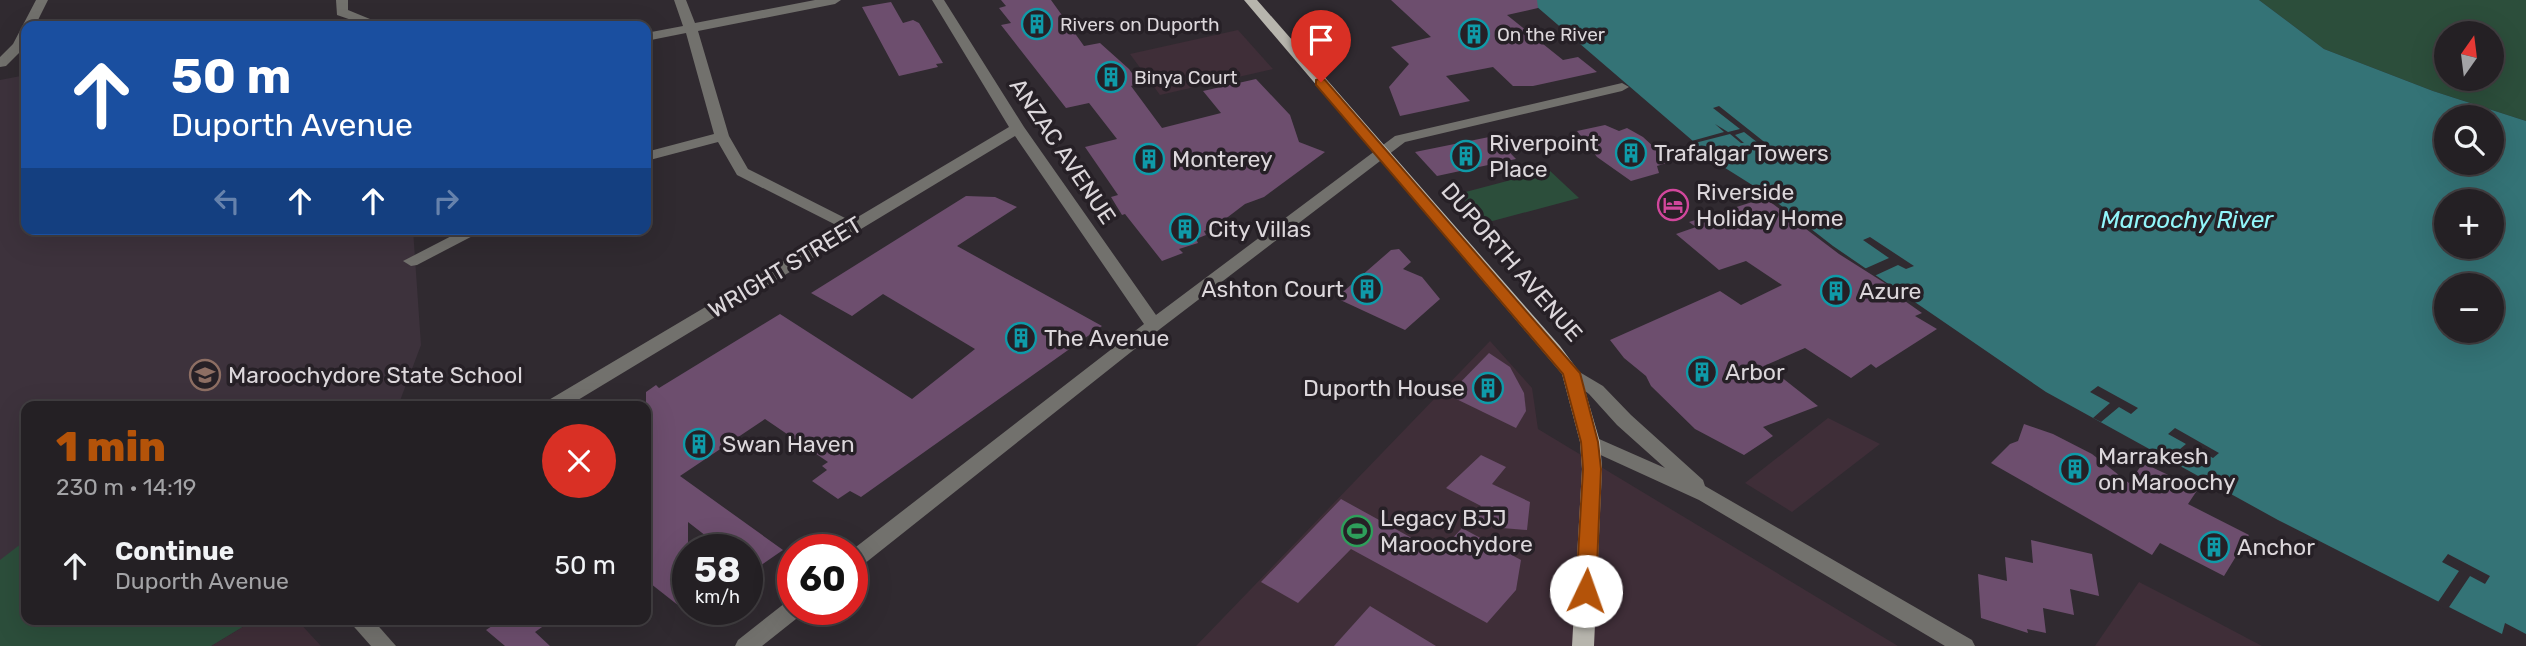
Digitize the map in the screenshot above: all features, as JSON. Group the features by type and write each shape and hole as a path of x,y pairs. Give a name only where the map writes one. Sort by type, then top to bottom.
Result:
{"main road":[{"name":"DUPORTH AVENUE","path":"1250,0 1571,373 1590,442 1592,469 1583,646"}],"street":[{"path":"31,21 42,0"},
{"path":"342,0 342,12 366,21"},
{"path":"680,0 722,136 742,172 852,226"},
{"path":"651,36 835,0"},
{"name":"ANZAC AVENUE","path":"938,0 1017,128 1154,325"},
{"path":"1,63 21,42"},
{"path":"868,549 1154,325 1400,139 1622,88"},
{"name":"WRIGHT STREET","path":"562,401 1017,128"},
{"path":"651,156 722,136"},
{"path":"411,261 465,235"},
{"path":"1571,373 1597,390 1624,420 1706,495"},
{"path":"1590,442 1706,495 1964,646"},
{"path":"746,646 777,622"},
{"path":"364,625 385,646"}],"shaded area":[{"path":"1238,30 1273,69 1160,95 1130,54"},
{"name":"Maroochydore State School","path":"21,76 21,235 413,235 421,345 400,401 21,401 21,625 246,625 211,646 0,646 0,80"},
{"path":"1490,341 1532,388 1538,429 1898,646 1196,646"},
{"path":"1828,418 1880,444 1792,512 1745,483"},
{"path":"2139,582 2209,618 2262,646 2095,646"},
{"path":"246,625 302,625 321,646 211,646"}],"green space":[{"path":"2259,0 2526,0 2526,121 2504,114 2504,105 2476,105 2433,91 2324,49"},
{"path":"1549,170 1579,198 1485,223 1458,194"},
{"path":"21,544 21,625 246,625 211,646 0,646 0,560"}],"water":[{"name":"Maroochy River","path":"1529,0 2259,0 2324,49 2476,105 2434,105 2434,175 2504,175 2504,114 2526,121 2526,634 2505,623 2502,634 2278,520 2046,392 1833,246 1765,193 1722,166"}],"pier":[{"path":"1719,106 1777,152 1771,153 1744,132 1735,135 1744,143 1730,134 1691,144 1688,142 1724,132 1715,124 1728,132 1740,129 1713,108"},
{"path":"1870,237 1914,266 1906,269 1898,265 1872,277 1862,270 1889,258 1863,240"},
{"path":"2098,386 2138,408 2131,414 2119,407 2101,422 2093,418 2110,403 2090,392"},
{"path":"2175,428 2219,453 2213,458 2196,449 2176,466 2167,460 2186,444 2168,434"},
{"path":"2448,554 2490,576 2485,584 2470,576 2447,610 2436,605 2459,571 2442,562"}],"building":[{"path":"1001,0 1051,0 1084,46 1100,43 1129,69 1139,83 1131,86 1162,128 1221,113 1203,91 1256,79 1290,115 1299,142 1325,152 1264,197 1245,204 1220,223 1221,225 1204,231 1206,235 1196,239 1198,243 1179,249 1183,253 1162,261 1125,214 1122,215 1111,197 1118,195 1085,147 1117,139 1089,103 1066,108 1001,25 1011,23 999,8 1006,6"},
{"path":"1391,0 1537,0 1538,8 1507,15 1563,60 1578,57 1597,72 1533,86 1513,86 1493,67 1446,76 1470,101 1400,116 1389,87 1409,64 1391,47 1431,37"},
{"path":"891,2 903,23 913,20 919,23 943,63 936,64 938,67 899,76 862,7"},
{"name":"Trafalgar Towers","path":"1605,125 1619,131 1627,128 1643,137 1670,162 1657,166 1659,173 1631,181 1597,157 1577,131"},
{"name":"Riverpoint Place","path":"1494,136 1516,159 1437,176 1415,152"},
{"name":"The Avenue","path":"966,196 995,197 1017,207 957,246 1102,326 861,497 850,491 838,499 812,481 827,470 822,466 828,462 765,419 680,476 761,534 703,534 688,522 688,534 672,534 672,600 651,584 651,401 646,401 646,392 656,385 659,388 780,314 912,399 975,349 883,294 852,316 811,293"},
{"path":"1765,198 1839,254 1899,292 1895,294 1922,313 1915,316 1937,329 1876,368 1871,364 1851,378 1805,348 1766,365 1818,406 1763,427 1773,436 1744,455 1695,429 1651,386 1646,376 1624,358 1610,340 1720,291 1741,305 1782,285 1746,261 1719,270 1676,234 1696,227 1689,222"},
{"name":"Ashton Court","path":"1399,249 1411,262 1403,269 1422,277 1440,299 1405,330 1336,298 1391,250"},
{"name":"Duporth House","path":"1489,353 1510,367 1524,393 1526,411 1516,428 1448,395"},
{"path":"2024,424 2053,434 2092,454 2129,483 2143,463 2198,489 2188,504 2249,535 2224,576 2160,543 2152,555 1991,463 2010,444 2018,441"},
{"path":"1481,455 1506,467 1492,484 1530,502 1527,530 1466,525 1481,506 1446,488"},
{"path":"1341,499 1439,553 1462,528 1521,560 1516,590 1487,623 1351,549 1298,603 1261,582"},
{"name":"The Avenue","path":"763,536 777,546 777,554 763,564"},
{"path":"2031,540 2092,554 2099,596 2070,589 2074,615 2043,608 2046,633 2027,629 2028,633 1981,618 1978,574 2007,581 2005,557 2033,563"},
{"path":"1370,606 1436,646 1334,646"},
{"path":"494,625 545,625 535,632 550,646 505,646 486,630"}],"place":[{"name":"Rivers on Duporth","path":"1037,24"},
{"name":"On the River","path":"1474,34"},
{"name":"Binya Court","path":"1111,77"},
{"name":"Trafalgar Towers","path":"1631,153"},
{"name":"Riverpoint Place","path":"1466,156"},
{"name":"Monterey","path":"1149,159"},
{"name":"Riverside Holiday Home","path":"1673,205"},
{"name":"City Villas","path":"1185,229"},
{"name":"Ashton Court","path":"1367,289"},
{"name":"Azure","path":"1836,291"},
{"name":"The Avenue","path":"1021,338"},
{"name":"Arbor","path":"1702,372"},
{"name":"Maroochydore State School","path":"205,375"},
{"name":"Duporth House","path":"1488,388"},
{"name":"Swan Haven","path":"699,444"},
{"name":"Marrakesh on Maroochy","path":"2075,469"},
{"name":"Legacy BJJ Maroochydore","path":"1357,531"},
{"name":"Anchor","path":"2214,547"}],"route":[{"path":"1321,82 1554,349 1571,373 1590,442 1592,469 1586,591"}]}
